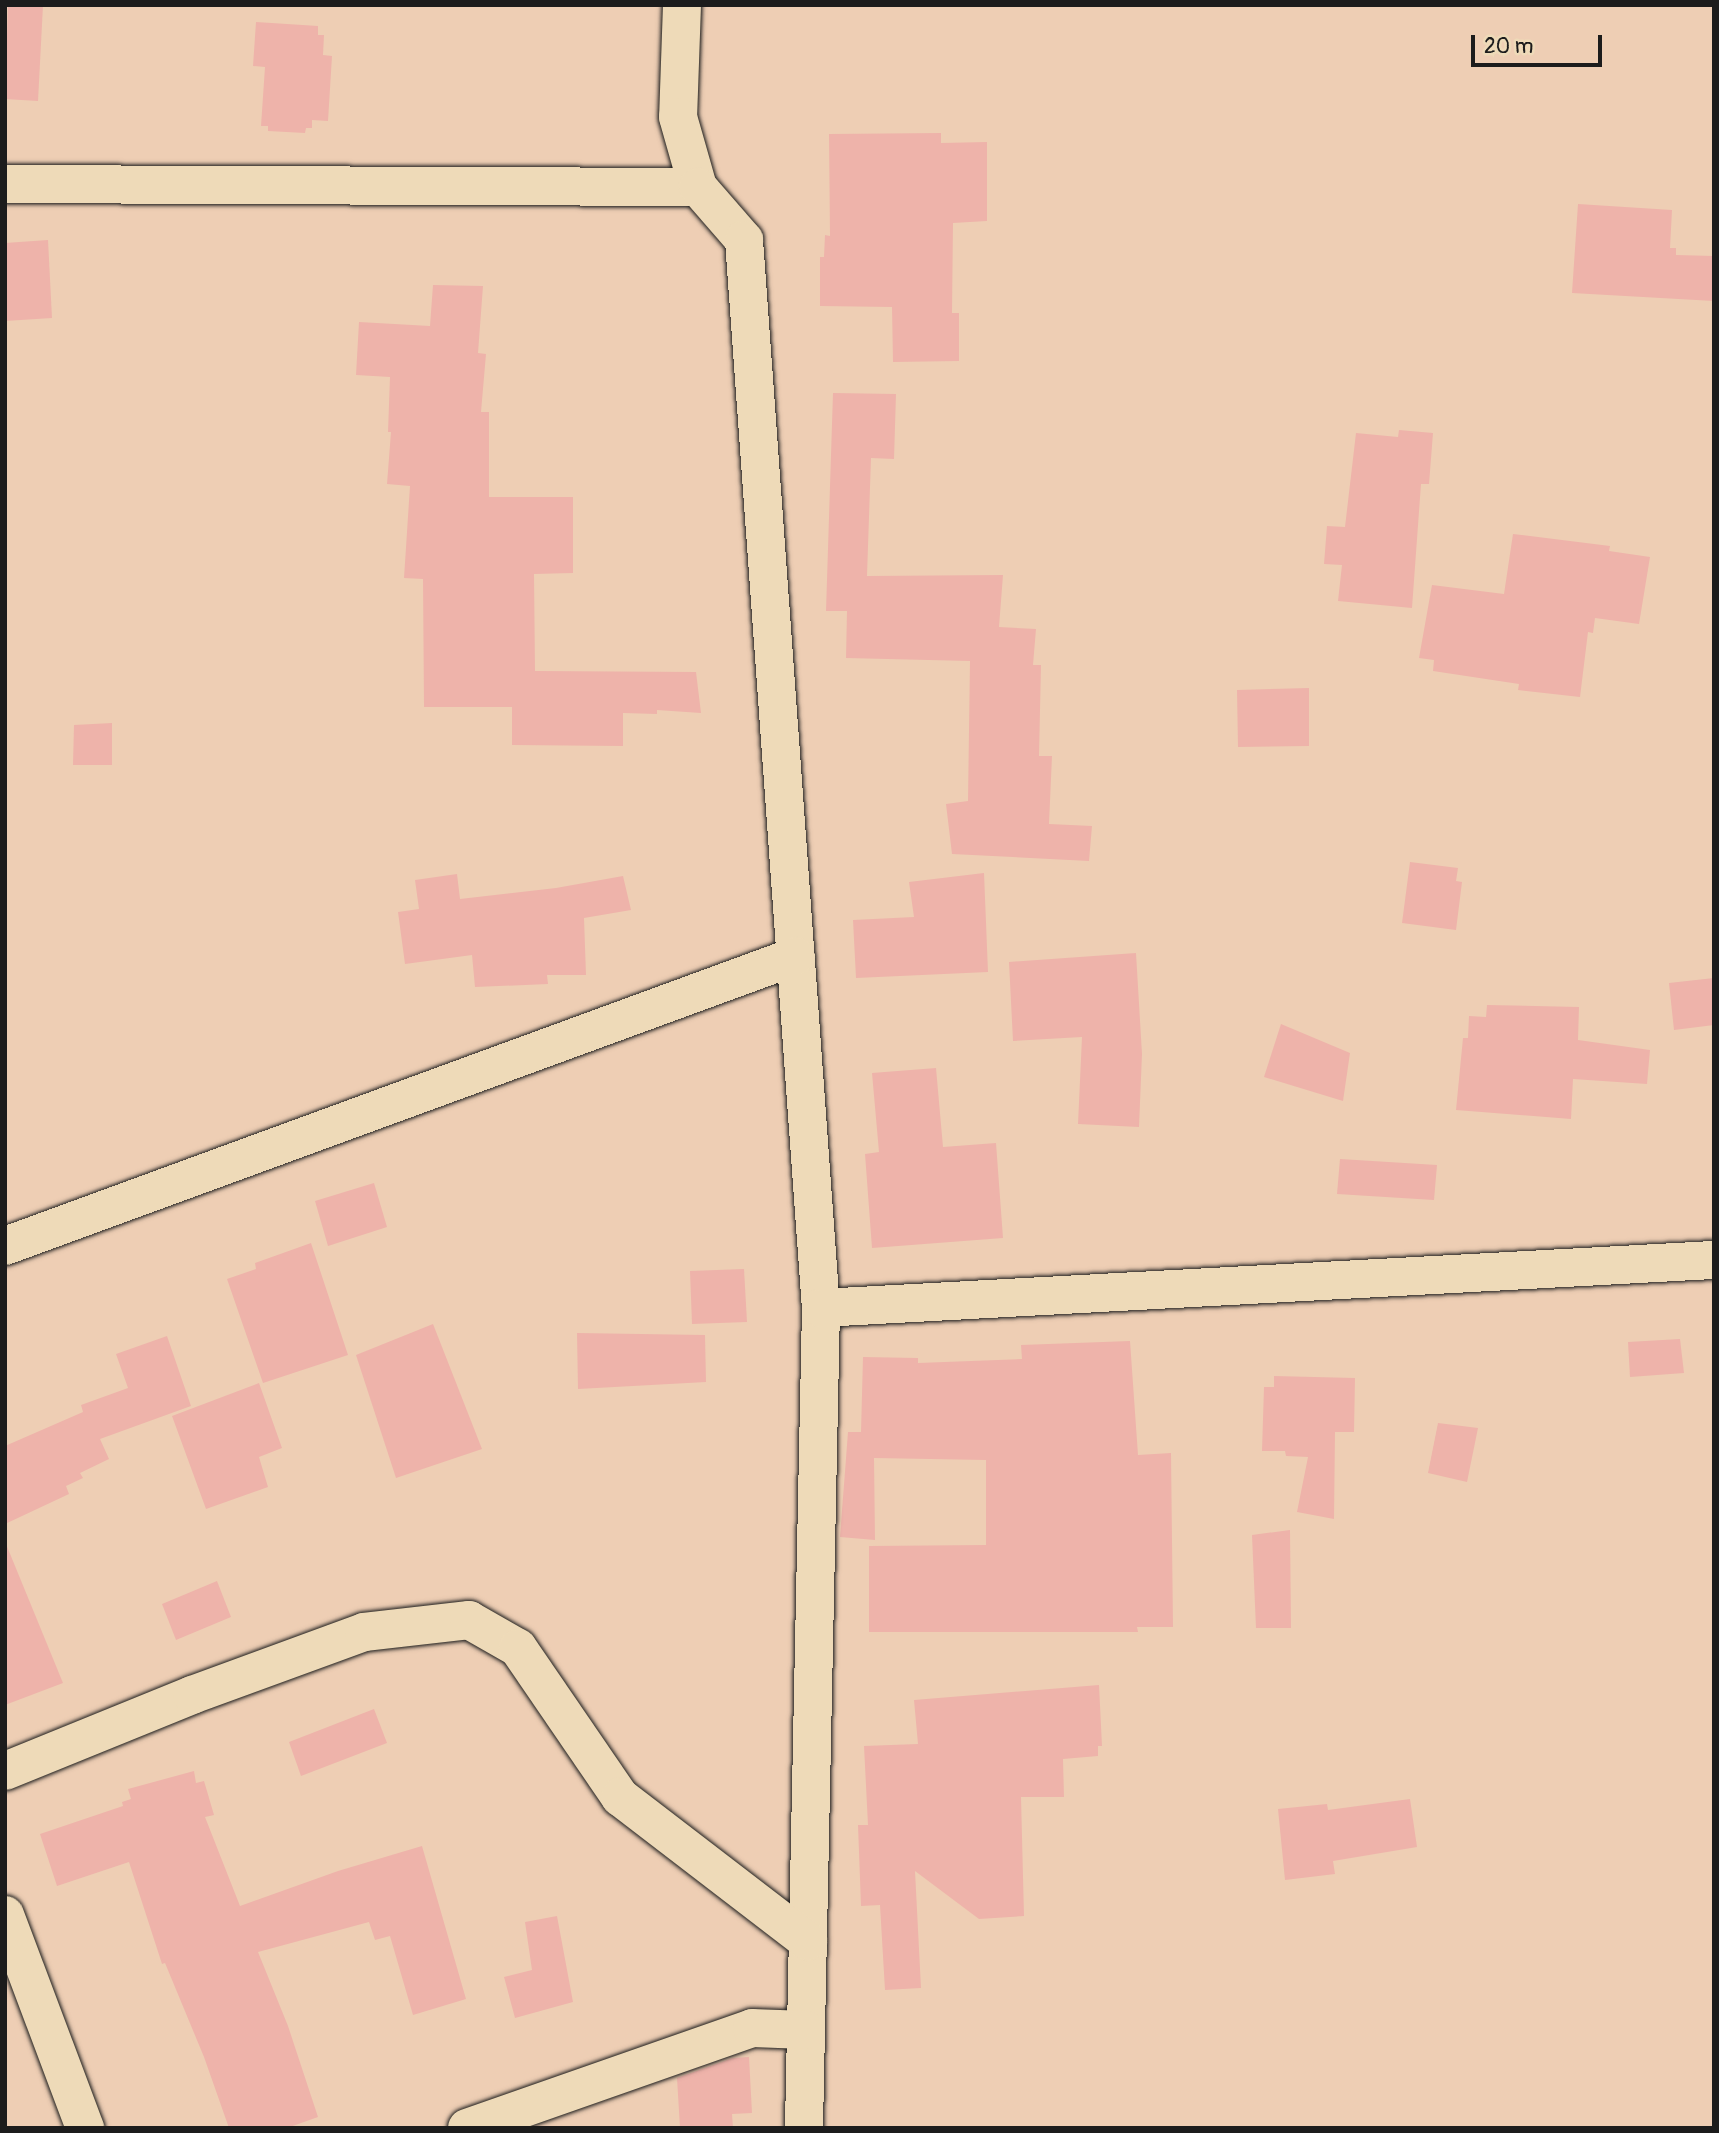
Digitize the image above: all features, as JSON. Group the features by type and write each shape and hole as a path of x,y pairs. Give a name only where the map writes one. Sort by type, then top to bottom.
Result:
{"street":[{"path":"682,5 678,117 698,187 744,240 821,1308 804,2128"},
{"path":"5,184 698,187"},
{"path":"5,1246 796,956"},
{"path":"821,1308 1714,1260"},
{"path":"5,1771 192,1695 364,1632 469,1620 518,1648 620,1797 808,1941"},
{"path":"5,1916 86,2128"},
{"path":"467,2128 752,2028 806,2029"}],"building":[{"path":"8,5 43,5 38,101 5,99"},
{"path":"256,22 318,26 318,35 324,35 323,55 332,56 328,121 312,120 312,128 306,128 305,133 268,131 268,126 261,126 265,67 253,66"},
{"path":"941,133 941,143 987,142 987,221 953,223 952,313 959,313 959,361 893,362 892,307 820,306 820,257 824,257 825,235 830,236 829,134"},
{"path":"1578,204 1672,210 1670,248 1676,248 1676,255 1714,256 1714,301 1572,293"},
{"path":"48,240 52,318 5,321 5,243"},
{"path":"433,285 483,286 478,353 486,354 481,412 489,412 489,497 573,497 573,573 534,574 535,671 696,672 701,713 657,710 657,714 623,713 623,746 512,745 512,707 424,707 423,579 404,578 410,486 387,484 391,432 388,432 390,377 356,375 359,322 430,326"},
{"path":"833,393 896,394 894,459 871,458 867,576 1003,575 999,627 1036,629 1033,665 1041,665 1039,756 1052,756 1049,824 1092,826 1089,861 952,854 946,804 968,801 970,661 846,658 847,611 826,611"},
{"path":"1399,430 1433,433 1429,484 1421,484 1412,608 1338,601 1342,565 1324,564 1327,526 1345,527 1356,433 1398,437"},
{"path":"1513,534 1610,546 1609,551 1650,557 1639,624 1595,618 1593,633 1588,632 1580,697 1518,690 1519,684 1433,671 1434,660 1419,658 1432,585 1504,594"},
{"path":"1309,688 1309,746 1238,747 1237,690"},
{"path":"112,723 112,765 73,765 74,725"},
{"path":"1410,862 1458,868 1456,881 1462,882 1456,930 1402,923"},
{"path":"984,873 988,972 856,978 853,920 914,917 909,882"},
{"path":"457,874 460,899 556,888 623,876 631,910 584,918 586,975 547,975 548,984 475,987 472,955 405,964 398,912 419,909 415,880"},
{"path":"1136,953 1142,1054 1139,1127 1078,1124 1082,1037 1013,1041 1009,962"},
{"path":"1714,978 1714,1025 1674,1030 1669,983"},
{"path":"1487,1005 1579,1007 1578,1040 1650,1050 1647,1084 1573,1079 1571,1119 1456,1110 1463,1038 1468,1038 1469,1016 1486,1017"},
{"path":"1281,1024 1350,1053 1343,1101 1264,1077"},
{"path":"936,1068 943,1147 996,1143 1003,1238 872,1248 865,1154 879,1152 872,1073"},
{"path":"1340,1159 1437,1165 1434,1200 1337,1194"},
{"path":"374,1183 387,1227 328,1246 315,1201"},
{"path":"311,1243 348,1355 263,1383 227,1279 256,1269 255,1263"},
{"path":"744,1269 747,1322 692,1324 690,1271"},
{"path":"433,1324 482,1449 396,1478 356,1355"},
{"path":"577,1333 705,1335 706,1382 578,1389"},
{"path":"167,1336 191,1406 100,1439 109,1459 80,1473 83,1478 66,1486 69,1494 5,1524 5,1446 83,1412 81,1405 128,1388 116,1354"},
{"path":"1680,1339 1684,1373 1630,1377 1628,1342"},
{"path":"1130,1341 1138,1455 1171,1453 1173,1627 1137,1627 1138,1632 869,1632 869,1546 986,1545 986,1460 874,1458 875,1540 840,1537 848,1432 861,1432 863,1357 918,1358 918,1363 1022,1359 1021,1345"},
{"path":"1274,1376 1355,1378 1354,1432 1335,1432 1334,1519 1297,1512 1308,1457 1286,1456 1285,1451 1262,1451 1264,1387 1274,1387"},
{"path":"259,1383 282,1448 259,1457 268,1487 206,1509 172,1416"},
{"path":"1438,1423 1478,1428 1467,1482 1428,1473"},
{"path":"1290,1530 1291,1628 1256,1628 1252,1535"},
{"path":"5,1545 63,1683 5,1705"},
{"path":"217,1581 231,1617 176,1640 162,1604"},
{"path":"1099,1685 1102,1746 1098,1746 1098,1756 1063,1759 1064,1797 1021,1797 1024,1916 979,1919 915,1871 921,1988 885,1990 880,1905 861,1906 858,1825 868,1825 864,1746 918,1744 914,1700"},
{"path":"374,1709 387,1743 301,1776 289,1742"},
{"path":"194,1771 196,1783 204,1781 214,1815 205,1817 240,1906 338,1871 422,1846 466,1999 413,2015 390,1936 375,1940 369,1922 258,1952 288,2026 318,2117 287,2128 229,2128 204,2057 165,1963 162,1964 129,1862 57,1886 40,1834 123,1806 122,1802 131,1799 128,1789"},
{"path":"1410,1799 1417,1847 1333,1861 1335,1874 1285,1880 1278,1809 1327,1804 1328,1810"},
{"path":"557,1916 573,2002 515,2018 504,1977 532,1970 525,1922"},
{"path":"749,2057 752,2113 732,2114 733,2128 680,2128 677,2078 733,2058"}]}
